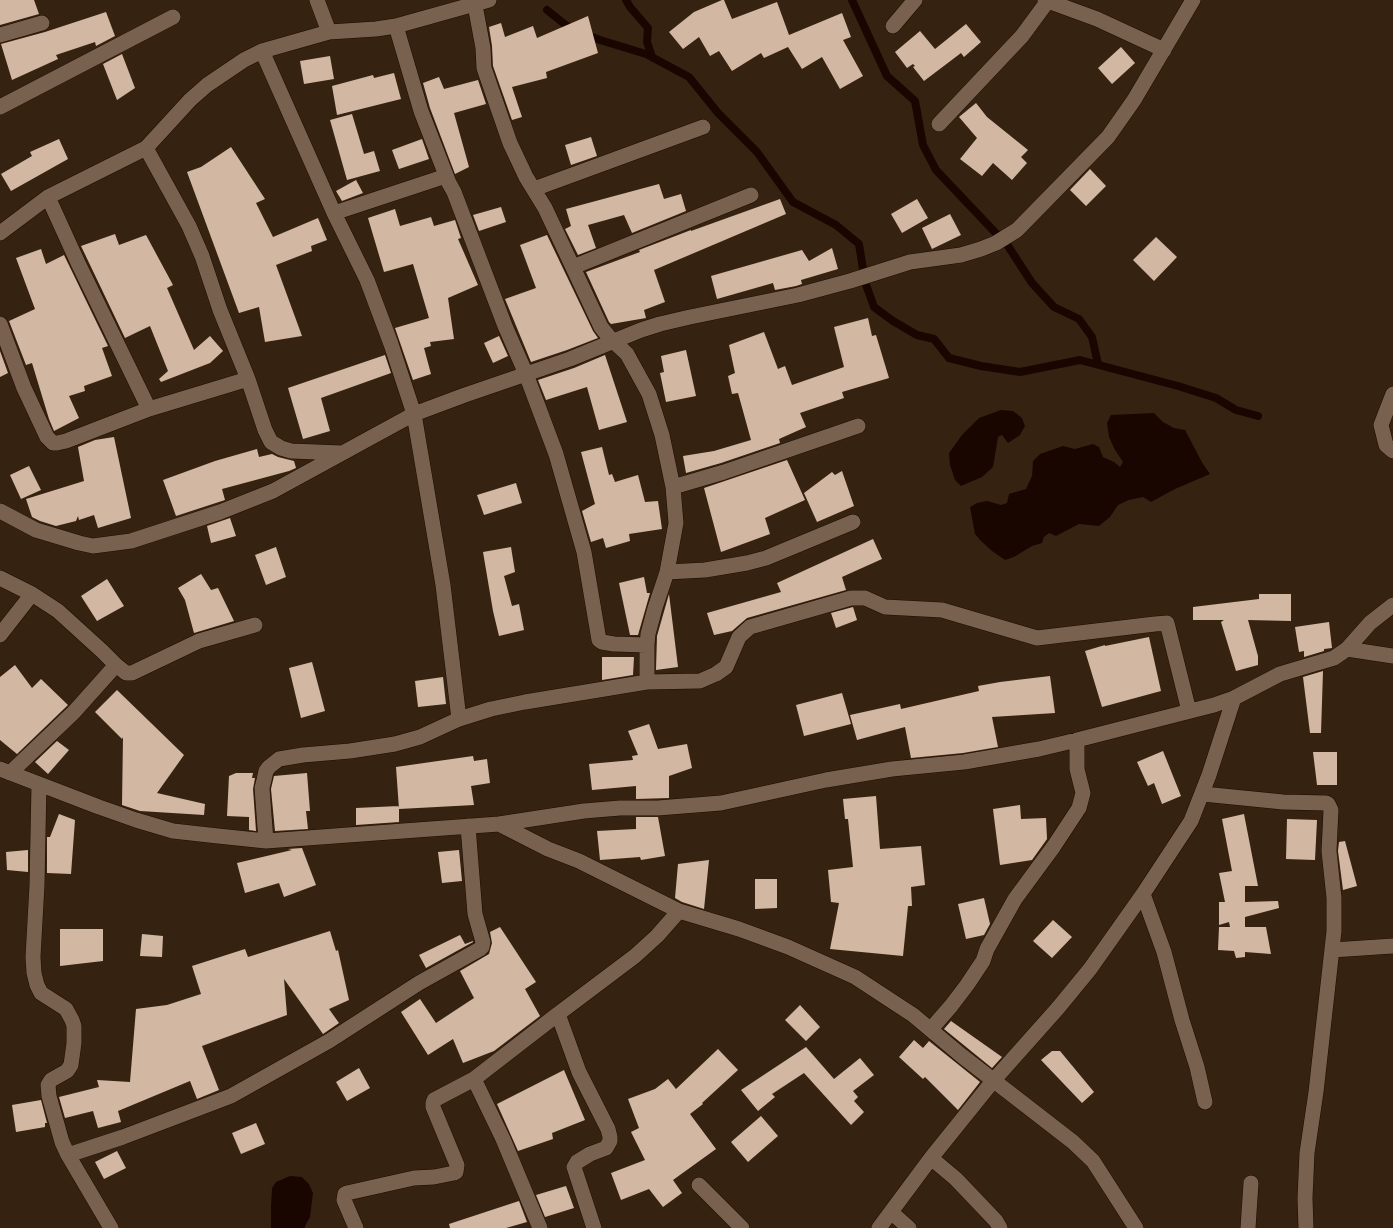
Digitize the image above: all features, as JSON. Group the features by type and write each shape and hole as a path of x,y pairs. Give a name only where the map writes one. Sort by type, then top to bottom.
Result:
{"street":[{"path":"318,0 329,32"},
{"path":"893,26 915,0"},
{"path":"0,512 36,530 74,542 93,546 131,541 220,512 273,492 414,414 570,359 660,324 798,295 910,262 960,255 996,243 1017,230 1108,137 1134,100 1193,0"},
{"path":"939,124 1022,36 1046,1 1097,19 1164,50"},
{"path":"0,233 48,197 146,148 190,100 207,85 244,60 262,51 329,32 396,26 482,2 484,68 510,143 526,177 545,208 601,327 626,354 648,394 662,436 673,487 676,523 667,572 655,608 647,645 647,682"},
{"path":"0,107 173,17"},
{"path":"0,35 42,23"},
{"path":"396,26 421,112 556,454 584,552 599,640 614,644 647,645"},
{"path":"262,51 334,214 367,280 414,414 443,585 459,719"},
{"path":"534,189 703,127"},
{"path":"146,148 202,256 220,310 271,442 282,448 303,452 345,453"},
{"path":"334,214 446,176"},
{"path":"573,267 751,194"},
{"path":"48,197 149,409"},
{"path":"0,324 24,388 47,436 53,443 66,441 149,409 248,379"},
{"path":"1393,394 1381,425 1386,445 1393,451"},
{"path":"673,487 724,472 858,426"},
{"path":"667,572 705,570 766,558 853,522"},
{"path":"0,578 58,610 126,673 132,673 199,641 255,625"},
{"path":"0,635 32,594"},
{"path":"266,841 262,788 266,771 273,763 285,757 360,750 395,744 420,737 459,719 499,707 647,682 700,680 716,674 726,667 739,637 750,627 858,597 885,607 942,610 1037,638 1167,623 1189,711"},
{"path":"116,665 74,712 5,771 108,810 173,831 266,841 499,824 584,811 721,803 826,780 892,769 964,762 1039,749 1214,705 1234,698 1280,674 1334,658 1346,649 1370,623 1393,605"},
{"path":"1346,649 1393,656"},
{"path":"880,1228 931,1158 993,1081 1090,969 1144,894 1192,821 1203,794 1234,698"},
{"path":"931,1029 951,1006 983,961 1016,899 1079,808 1083,794 1077,769 1077,740"},
{"path":"39,784 34,973 40,993 66,1009 74,1026 71,1064 67,1071 50,1080 48,1085 49,1096 62,1142 68,1155 111,1228"},
{"path":"1203,794 1283,802 1328,804 1332,813 1330,851 1334,913 1332,950 1307,1153 1306,1228"},
{"path":"499,824 548,849 579,861 679,911 739,929 788,947 855,977 905,1009 993,1081 1073,1142 1092,1161 1136,1228"},
{"path":"68,1155 123,1137 231,1096 329,1041 419,983 480,949 483,942 475,914 468,826"},
{"path":"1144,894 1164,952 1197,1067 1205,1102"},
{"path":"356,1228 344,1200 345,1194 414,1178 456,1172 457,1165 433,1107 434,1100 474,1079 635,956 657,936 679,911"},
{"path":"1332,950 1393,946"},
{"path":"558,1014 579,1072 608,1129 610,1137 606,1148 590,1154 578,1162 574,1168 594,1228"},
{"path":"474,1079 540,1228"},
{"path":"931,1158 956,1179 996,1221 1000,1228"},
{"path":"1248,1228 1251,1183"},
{"path":"699,1185 742,1228"},
{"path":"891,1212 909,1228"}],"shaded area":[{"path":"1001,410 1013,411 1022,418 1025,426 1020,435 1008,443 1002,435 998,437 993,467 982,477 961,486 955,480 950,465 949,453 962,435 979,418"},
{"path":"1154,413 1163,422 1174,428 1185,430 1210,474 1151,502 1143,497 1118,505 1110,517 1099,526 1079,524 1056,536 1049,533 1044,537 1042,543 1005,560 992,551 975,534 970,507 987,501 1001,505 1007,503 1009,494 1026,489 1032,476 1033,461 1040,454 1063,446 1075,449 1093,444 1099,447 1103,457 1120,467 1123,462 1109,437 1107,423 1111,415"},
{"path":"290,1176 302,1177 309,1184 313,1193 310,1217 305,1228 271,1228 272,1188 276,1182"}],"building":[{"path":"0,0 34,0 39,14 0,25"},
{"path":"724,0 732,19 777,2 789,35 842,13 851,37 843,40 863,76 840,89 822,57 802,69 788,47 764,58 761,53 732,71 719,51 710,56 699,37 683,49 669,32 694,12"},
{"path":"106,12 115,36 96,46 95,42 56,55 58,59 12,80 1,44"},
{"path":"588,16 598,53 546,72 547,78 512,87 522,117 512,120 493,66 489,27 501,23 505,37 533,26 537,38"},
{"path":"966,24 981,42 964,57 961,53 924,81 913,67 915,66 913,64 907,68 895,52 920,31 935,49"},
{"path":"1121,47 1135,63 1112,84 1098,68"},
{"path":"122,54 135,88 117,100 103,64"},
{"path":"330,56 334,79 304,84 300,61"},
{"path":"394,73 401,99 337,115 332,86 373,75 374,78"},
{"path":"439,77 444,89 478,80 486,104 454,113 469,167 455,174 430,108 423,83"},
{"path":"976,103 987,117 1028,150 1021,157 1027,163 1012,180 993,163 982,176 960,159 977,138 959,117"},
{"path":"352,114 364,154 374,151 380,171 347,180 330,120"},
{"path":"591,137 597,156 571,165 565,145"},
{"path":"59,139 68,159 11,191 1,174 32,156 30,152"},
{"path":"422,139 429,159 399,169 392,150"},
{"path":"231,147 265,199 256,203 273,237 318,218 327,240 311,246 312,251 276,265 302,336 265,342 259,307 239,313 187,172 201,167"},
{"path":"1090,169 1106,186 1086,206 1070,190"},
{"path":"356,180 363,193 342,201 336,191"},
{"path":"659,184 664,199 681,194 686,211 632,233 624,215 588,225 596,248 578,255 565,229 571,226 566,209"},
{"path":"780,199 786,214 654,270 665,302 644,310 646,318 611,324 609,322 586,272 691,230"},
{"path":"917,199 928,218 902,233 891,214"},
{"path":"501,207 506,222 479,231 473,215"},
{"path":"395,209 400,226 431,217 434,226 455,220 461,238 458,239 478,285 448,298 454,339 430,342 431,346 424,348 431,374 413,380 395,328 429,318 413,264 384,272 368,218"},
{"path":"950,214 961,235 932,249 922,228"},
{"path":"115,234 119,245 146,235 173,285 167,288 194,350 210,336 223,351 210,363 161,382 159,379 168,371 150,326 125,338 81,246"},
{"path":"547,235 598,338 531,362 505,299 536,288 520,245"},
{"path":"1156,237 1177,257 1154,281 1133,260"},
{"path":"832,248 838,269 801,280 802,284 796,286 775,290 773,283 717,299 711,276 802,250 809,261"},
{"path":"41,249 46,264 64,255 108,346 102,348 112,376 84,386 85,391 69,396 79,418 54,431 32,363 26,365 9,321 35,309 16,258"},
{"path":"868,318 872,336 876,335 889,378 842,392 844,398 800,413 806,427 779,439 780,443 686,473 683,456 714,451 751,440 738,393 732,394 728,376 735,373 729,345 764,332 778,369 785,366 792,385 844,367 834,327"},
{"path":"499,336 508,356 493,363 484,343"},
{"path":"686,350 696,396 666,402 660,373 664,372 661,356"},
{"path":"0,351 8,373 0,377"},
{"path":"385,355 391,373 321,398 330,431 303,439 288,388"},
{"path":"605,355 627,422 599,430 587,387 546,400 538,380"},
{"path":"114,437 131,518 98,528 94,515 79,520 78,516 76,521 56,526 32,517 26,499 84,481 78,447 95,440"},
{"path":"602,447 609,475 612,474 615,482 638,475 645,502 658,501 662,529 629,534 630,541 606,548 603,538 591,542 582,511 595,504 581,452"},
{"path":"257,449 259,457 272,454 294,461 296,468 222,489 225,500 176,516 163,480 215,461"},
{"path":"787,460 805,500 765,518 770,534 721,552 704,488"},
{"path":"29,466 41,490 21,499 10,475"},
{"path":"842,471 854,506 817,522 804,493 832,472 835,475"},
{"path":"516,483 522,503 484,515 477,495"},
{"path":"230,518 236,536 211,543 207,526"},
{"path":"873,539 882,559 842,577 846,590 747,618 732,631 714,635 707,613 781,592 777,583"},
{"path":"276,547 286,577 266,585 255,555"},
{"path":"511,547 515,572 504,576 512,606 519,604 524,630 499,636 483,552"},
{"path":"201,574 211,590 218,588 234,621 194,633 185,600 178,588"},
{"path":"644,577 647,593 650,593 638,635 630,635 619,583"},
{"path":"107,579 124,606 97,621 81,596"},
{"path":"669,594 678,667 656,670 657,636"},
{"path":"1259,594 1291,594 1291,621 1248,620 1258,656 1258,665 1236,671 1221,622 1224,620 1193,620 1193,607 1259,599"},
{"path":"853,607 857,620 836,628 831,613"},
{"path":"1329,622 1332,648 1304,657 1304,651 1299,652 1295,627"},
{"path":"1149,637 1161,691 1102,707 1085,651 1105,645"},
{"path":"602,657 634,657 633,675 602,680"},
{"path":"312,662 325,711 301,718 289,668"},
{"path":"15,665 32,688 41,679 68,705 17,754 0,740 0,677"},
{"path":"1323,671 1321,733 1310,733 1303,677"},
{"path":"1050,676 1055,713 992,717 998,747 963,753 911,758 905,727 857,740 850,715 900,704 901,709 979,691 978,686"},
{"path":"443,677 446,704 418,707 415,681"},
{"path":"117,690 184,755 157,793 205,804 204,815 140,811 122,805 123,737 122,739 95,712"},
{"path":"842,693 851,724 804,736 796,705"},
{"path":"649,724 658,749 687,744 692,768 669,776 669,798 636,799 636,786 592,790 589,764 633,760 632,756 638,755 628,731"},
{"path":"57,741 69,750 48,774 35,762"},
{"path":"1163,751 1181,796 1162,804 1154,783 1148,786 1137,762"},
{"path":"1313,752 1337,752 1337,785 1317,785"},
{"path":"473,756 474,761 487,759 490,783 471,786 474,805 399,809 396,767"},
{"path":"236,773 253,773 252,778 255,778 253,789 256,831 249,830 249,817 227,816 229,776"},
{"path":"307,773 310,811 306,811 308,829 275,831 271,789 274,776"},
{"path":"876,796 880,849 921,846 925,885 911,887 912,906 908,906 903,956 830,949 839,903 831,902 828,870 853,867 848,819 845,819 843,799"},
{"path":"1020,805 1021,819 1046,818 1047,839 1032,860 1000,865 993,809"},
{"path":"399,806 399,822 356,825 356,808"},
{"path":"59,814 75,820 71,874 47,873 47,837 50,837"},
{"path":"1244,814 1258,886 1245,886 1245,902 1278,901 1279,908 1245,917 1245,927 1266,927 1271,954 1245,952 1245,957 1236,958 1234,951 1218,950 1219,927 1230,927 1229,922 1219,925 1219,902 1225,902 1219,873 1232,871 1222,819"},
{"path":"636,817 658,817 665,856 641,860 640,857 600,860 597,831 636,829"},
{"path":"1287,819 1317,820 1315,860 1286,859"},
{"path":"1345,841 1357,886 1343,890 1338,851 1339,842"},
{"path":"302,848 316,885 284,897 279,883 245,893 237,863 292,850 288,849"},
{"path":"28,850 28,872 7,870 6,852"},
{"path":"459,850 462,881 442,883 438,852"},
{"path":"709,860 704,909 675,898 678,864"},
{"path":"755,879 777,879 777,908 755,909"},
{"path":"984,898 990,924 984,935 966,939 958,904"},
{"path":"1053,920 1072,937 1052,958 1033,941"},
{"path":"500,927 536,982 525,989 540,1016 494,1051 463,1063 453,1039 428,1055 401,1012 420,999 436,1023 474,998 460,971 489,954 492,943 490,932"},
{"path":"60,929 103,929 103,961 60,966"},
{"path":"330,931 336,951 338,950 349,1000 329,1009 339,1023 323,1034 284,979 287,1015 202,1046 219,1090 197,1099 190,1081 118,1111 121,1122 98,1128 93,1111 65,1118 59,1097 99,1087 97,1080 130,1082 136,1009 167,1005 201,994 192,966 245,949 248,957"},
{"path":"142,934 163,936 162,957 140,956"},
{"path":"460,935 465,944 473,942 426,968 419,955"},
{"path":"800,1005 820,1027 806,1041 785,1020"},
{"path":"951,1021 1002,1057 992,1068 944,1029"},
{"path":"914,1040 923,1048 929,1041 980,1082 958,1110 925,1077 923,1079 899,1057"},
{"path":"806,1047 834,1079 860,1058 874,1075 853,1091 858,1097 854,1101 864,1112 851,1125 804,1073 772,1094 775,1097 758,1111 741,1090"},
{"path":"718,1049 738,1070 690,1114 716,1149 673,1180 682,1193 663,1207 649,1189 621,1200 611,1173 645,1160 631,1132 639,1128 628,1099 655,1089 668,1079 676,1089"},
{"path":"1052,1051 1060,1051 1094,1092 1082,1103 1041,1060"},
{"path":"359,1068 370,1088 347,1101 336,1082"},
{"path":"564,1070 585,1120 552,1133 553,1139 518,1151 497,1104"},
{"path":"41,1100 47,1123 45,1123 45,1127 16,1132 12,1105"},
{"path":"761,1116 778,1136 748,1162 731,1142"},
{"path":"256,1123 265,1144 241,1154 232,1133"},
{"path":"117,1151 126,1168 104,1179 95,1162"},
{"path":"566,1186 574,1208 545,1217 536,1195"},
{"path":"519,1201 527,1222 506,1228 450,1228 449,1224"}],"waterway":[{"path":"626,0 648,28 647,42 652,57"},
{"path":"852,0 887,76 915,101 923,145 936,170 1008,246 1032,283 1054,307 1079,319 1092,337 1098,364"},
{"path":"547,10 567,26 574,29"},
{"path":"584,34 646,54 689,77 718,113 757,152 793,202 836,225 859,244 865,282 874,307 917,335 934,339 949,358 981,366 1020,372 1080,360 1178,386 1216,398 1236,410 1258,416"}]}
